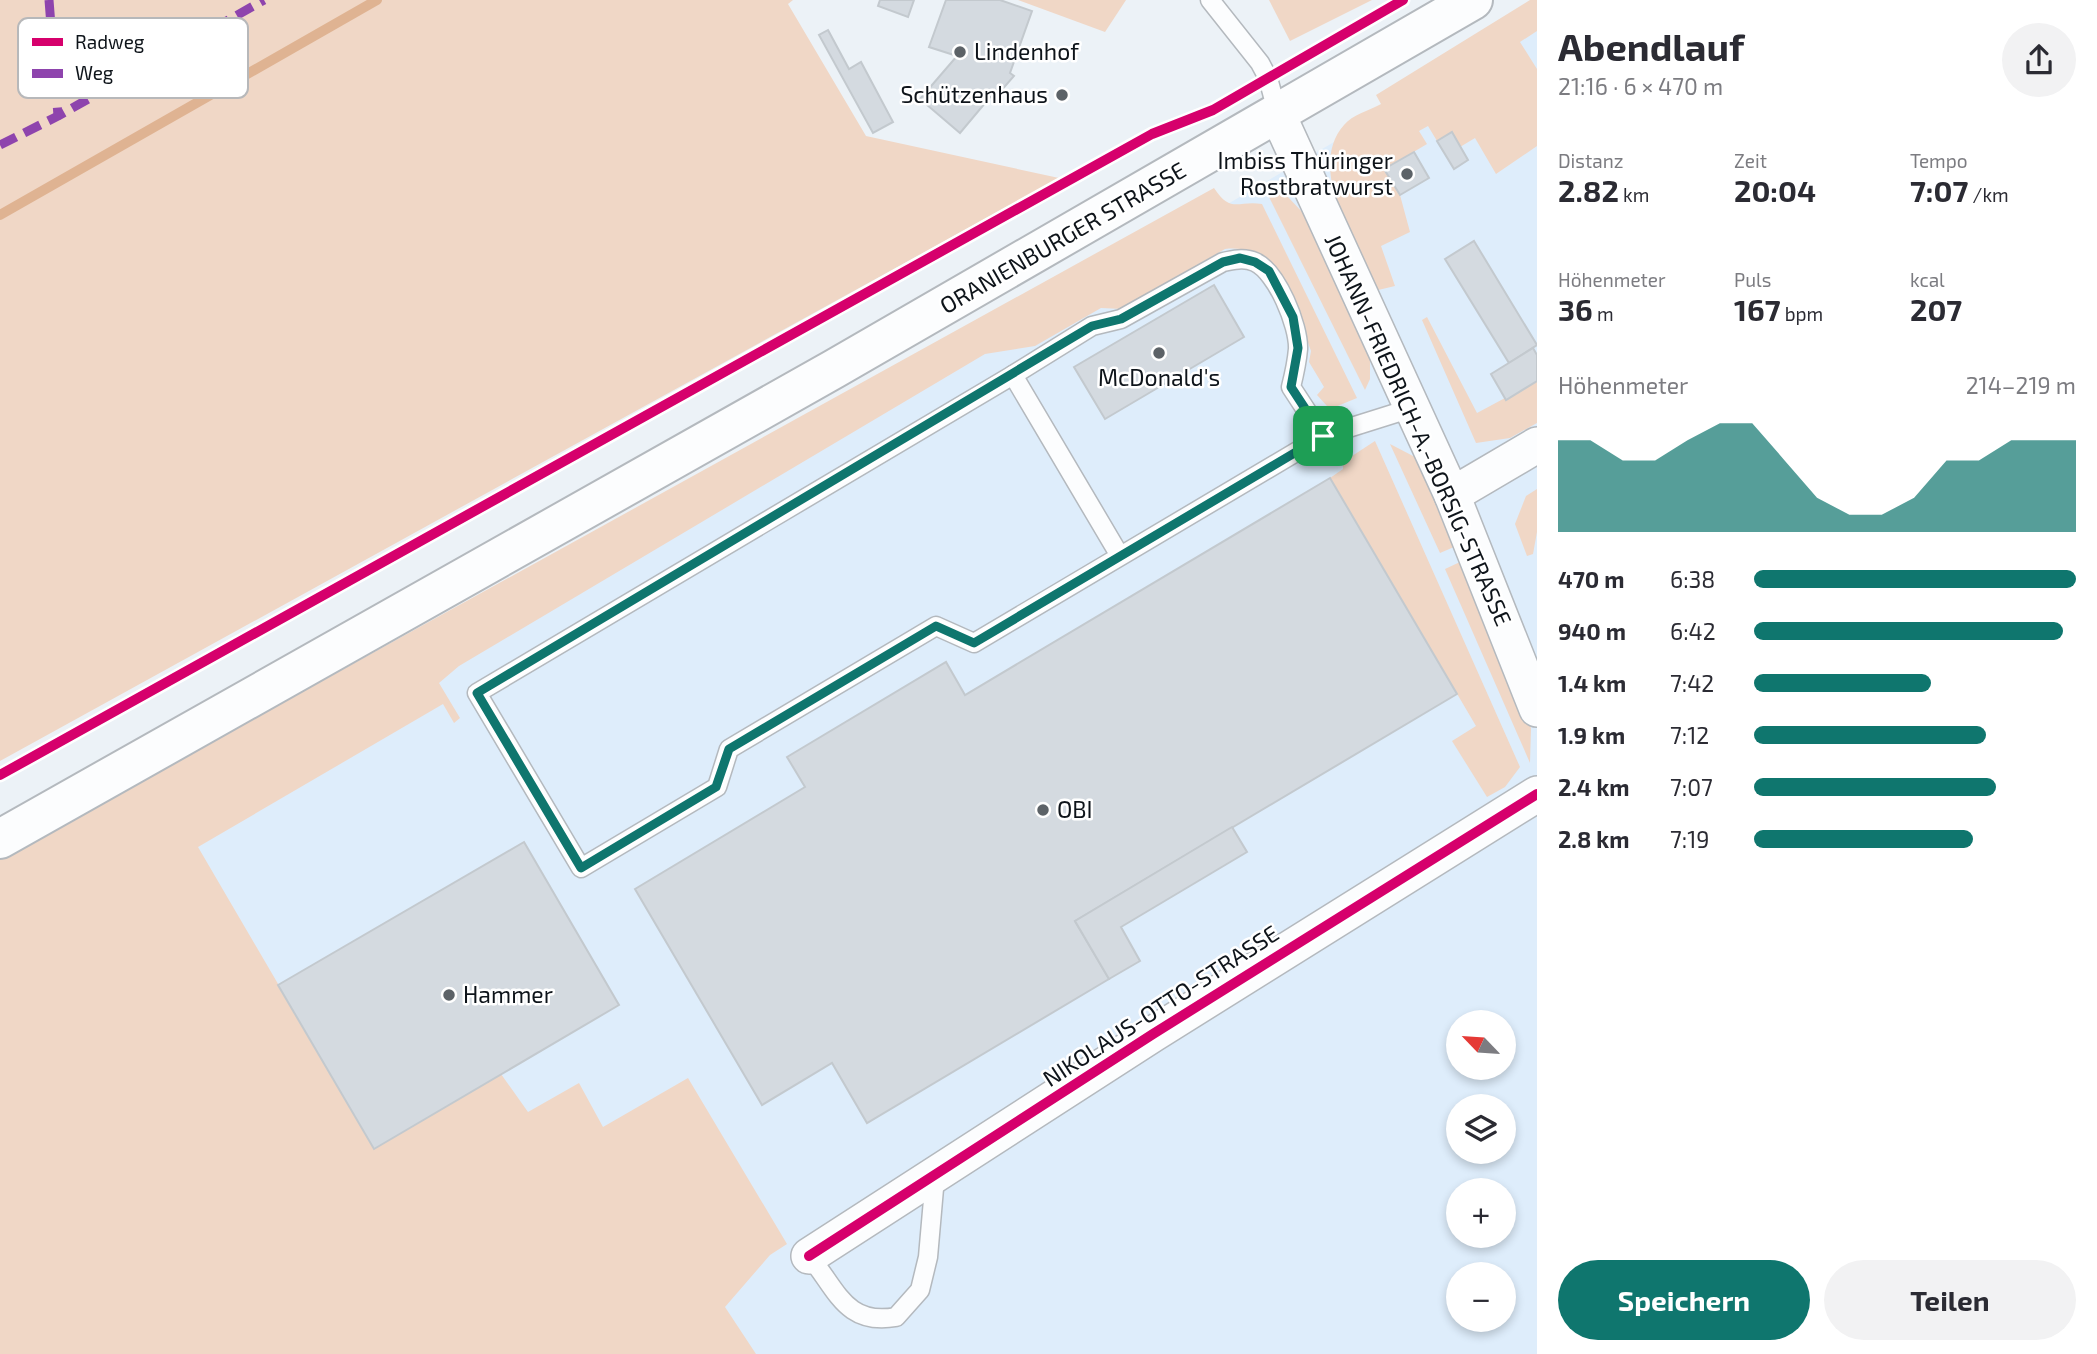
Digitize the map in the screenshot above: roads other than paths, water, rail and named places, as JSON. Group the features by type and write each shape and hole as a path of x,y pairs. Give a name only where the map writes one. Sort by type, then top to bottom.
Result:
{"main road":[{"name":"ORANIENBURGER STRASSE","path":"0,839 834,369 1473,0"}],"street":[{"name":"JOHANN-FRIEDRICH-A.-BORSIG-STRASSE","path":"1278,115 1452,495 1537,709"},
{"path":"1452,495 1537,445"},
{"name":"NIKOLAUS-OTTO-STRASSE","path":"809,1256 1153,1034 1537,794"}],"lane":[{"path":"1210,0 1260,63 1278,115"},
{"path":"1323,436 1291,387 1298,348 1293,317 1269,271 1255,262 1240,258 1223,262 1121,319 1092,326 477,693 581,868 716,787 729,749 936,626 974,643 1323,436 1412,408"},
{"path":"1013,375 1120,556"},
{"name":"NIKOLAUS-OTTO-STRASSE","path":"809,1256 854,1313 874,1320 896,1317 920,1290 928,1257 935,1177"}],"waterway":[{"path":"248,74 377,0"},
{"path":"0,215 205,98"}],"place":[{"name":"Lindenhof","path":"960,52"},
{"name":"Schützenhaus","path":"1062,95"},
{"name":"Imbiss Thüringer Rostbratwurst","path":"1407,174"},
{"name":"McDonald's","path":"1159,353"},
{"name":"OBI","path":"1043,810"},
{"name":"Hammer","path":"449,995"}]}
